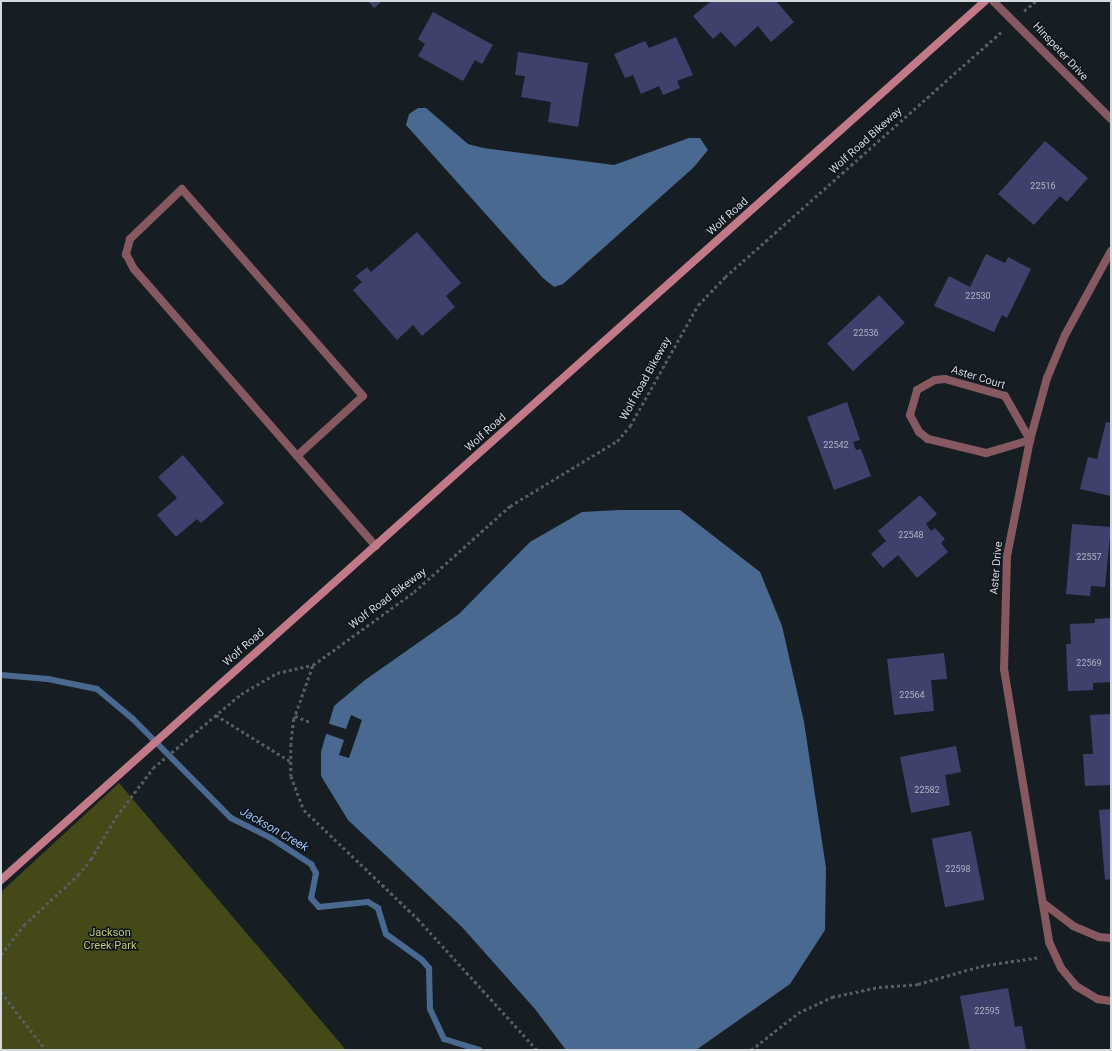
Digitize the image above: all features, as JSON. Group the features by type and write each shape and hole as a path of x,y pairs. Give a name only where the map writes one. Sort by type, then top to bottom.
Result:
{"main road":[{"name":"Wolf Road","path":"1,880 985,1"}],"street":[{"name":"Hinspeter Drive","path":"993,1 1014,20 1073,83 1111,118"},
{"path":"297,456 363,396 182,189 130,239 126,254 134,269 297,456 376,546"},
{"name":"Aster Drive","path":"1111,251 1065,335 1047,378 1030,440 1007,556 1004,669 1049,942 1061,968 1076,986 1098,999 1111,1001"},
{"name":"Aster Court","path":"945,379 1005,396 1030,440 986,453 928,439 913,425 910,414 912,403 917,390 925,384 945,379"},
{"path":"1043,903 1073,926 1099,937 1111,938"}],"path":[{"name":"Wolf Road Bikeway","path":"1,955 24,925 78,875 91,859 116,817 153,768 241,694 277,673 313,665 414,592 510,506 617,442 630,426 698,305 725,277 1036,1"},
{"path":"313,665 295,716 291,776 297,796 316,824 402,902 537,1050"},
{"path":"216,716 291,761"},
{"path":"295,716 310,722"},
{"path":"751,1050 798,1013 832,997 879,987 918,984 981,966 1054,955"},
{"path":"1,992 44,1049"}],"green space":[{"name":"Jackson Creek Park","path":"119,783 346,1050 1,1050 1,892"}],"water":[{"path":"418,108 426,108 468,144 483,148 614,165 689,138 700,138 708,150 693,168 563,284 554,287 543,278 406,125 409,114"},
{"path":"619,510 680,510 760,572 782,626 804,722 826,868 825,930 790,984 696,1050 566,1050 535,1009 462,927 348,820 321,776 321,752 334,706 365,680 459,614 530,542 582,512"}],"pier":[{"path":"351,715 362,720 349,758 339,755 344,740 324,733 327,723 346,729"}],"building":[{"path":"368,1 382,1 374,8"},
{"path":"711,1 776,1 794,22 771,42 758,26 735,47 721,32 713,39 693,16"},
{"path":"433,12 493,45 482,64 475,60 463,81 418,56 425,44 418,39"},
{"path":"676,37 693,75 677,81 680,88 663,95 659,86 641,94 633,75 625,78 614,54 645,41 649,48"},
{"path":"518,52 588,63 578,127 548,122 551,102 521,97 525,76 515,75"},
{"path":"1045,141 1088,178 1067,202 1060,196 1034,225 998,194"},
{"path":"417,232 461,283 446,296 455,307 422,336 413,325 397,340 353,290 362,282 356,276 367,267 371,272"},
{"path":"986,254 1005,263 1008,257 1031,269 1007,318 1002,315 994,332 934,306 949,276 970,287"},
{"path":"879,295 905,323 853,371 827,343"},
{"path":"847,402 860,440 853,442 856,450 861,449 871,476 834,490 807,417"},
{"path":"1106,422 1111,423 1111,496 1080,489 1088,457 1097,459"},
{"path":"183,455 224,503 201,523 197,519 176,537 157,515 177,498 158,477"},
{"path":"920,495 937,514 926,524 931,531 935,528 945,539 941,543 948,552 917,578 898,555 883,568 871,554 886,541 878,531"},
{"path":"1072,524 1111,527 1105,587 1091,586 1090,596 1066,594"},
{"path":"1111,618 1111,682 1093,683 1093,690 1068,691 1066,644 1071,644 1070,624 1095,623 1095,619"},
{"path":"944,653 947,679 931,680 934,711 894,715 887,659"},
{"path":"1111,714 1111,785 1085,786 1083,754 1093,754 1090,715"},
{"path":"956,746 961,772 945,775 950,805 911,813 900,757"},
{"path":"1111,809 1111,879 1105,880 1099,810"},
{"path":"971,831 984,900 945,907 932,839"},
{"path":"1008,988 1015,1027 1022,1026 1026,1050 970,1050 960,996"}],"waterway":[{"name":"Jackson Creek","path":"1,675 48,679 97,689 133,719 231,818 271,838 311,864 316,873 311,898 319,907 368,902 378,908 386,934 422,960 429,968 430,1009 444,1039 479,1050"}]}
